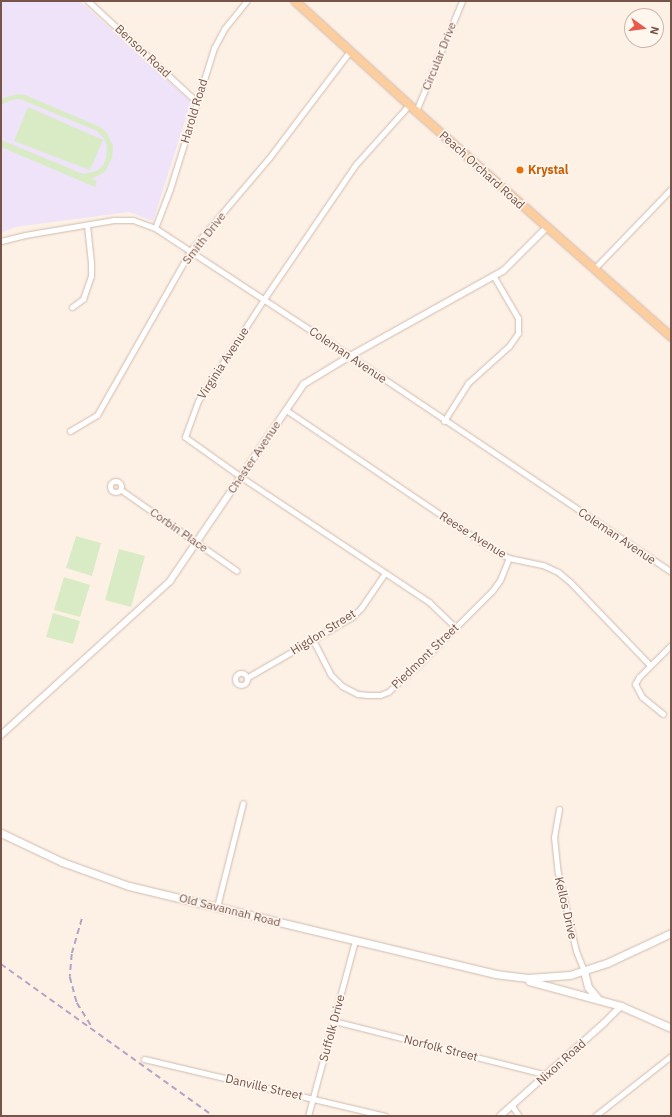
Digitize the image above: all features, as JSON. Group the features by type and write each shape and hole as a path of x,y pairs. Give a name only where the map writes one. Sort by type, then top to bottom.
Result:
{"main road":[{"name":"Peach Orchard Road","path":"295,1 546,228 671,338"},
{"name":"Old Savannah Road","path":"1,833 62,862 129,886 355,941 514,977"},
{"path":"514,977 544,978 584,971 607,964 671,933"},
{"name":"Kellos Drive","path":"584,971 588,987 600,1001"},
{"path":"514,977 621,1006 671,1028"}],"street":[{"name":"Benson Road","path":"88,1 196,101"},
{"name":"Harold Road","path":"155,228 165,204 196,101 219,37 247,1"},
{"name":"Circular Drive","path":"416,111 462,1"},
{"name":"Smith Drive","path":"70,431 97,415 190,251 270,158 350,51"},
{"name":"Virginia Avenue","path":"409,105 356,164 264,299 198,401 185,437 241,477 429,602 455,628"},
{"path":"594,270 671,189"},
{"name":"Coleman Avenue","path":"1,241 25,235 128,219 155,228 350,356 444,421 671,572"},
{"path":"72,307 83,299 91,276 87,225"},
{"name":"Chester Avenue","path":"1,735 170,581 198,542 301,388 309,379 494,277 513,263 546,228"},
{"path":"444,421 468,383 509,346 518,333 518,318 494,277"},
{"name":"Reese Avenue","path":"286,410 487,546 509,558 543,565 558,572 571,583 650,665"},
{"name":"Corbin Place","path":"121,490 198,542 237,571"},
{"name":"Piedmont Street","path":"313,640 331,674 342,686 358,694 380,695 397,685 496,587 509,558"},
{"name":"Higdon Street","path":"248,677 313,640 356,613 384,573"},
{"path":"664,714 642,697 635,687 637,679 671,645"},
{"path":"218,908 244,803"},
{"name":"Kellos Drive","path":"559,810 554,837 558,873 561,890 584,971"},
{"name":"Suffolk Drive","path":"308,1116 355,941"},
{"name":"Nixon Road","path":"500,1116 547,1075 621,1006"},
{"name":"Norfolk Street","path":"334,1021 547,1075"},
{"path":"595,1116 671,1056"},
{"name":"Danville Street","path":"144,1059 384,1116"},
{"path":"512,1106 519,1116"}],"shaded area":[{"path":"1,1 80,1 191,102 153,221 129,212 15,227 1,233"}],"green space":[{"path":"17,94 25,95 100,127 107,133 113,146 112,158 105,172 91,179 97,181 95,187 1,147 1,140 83,174 96,171 102,167 106,159 107,146 104,138 97,131 20,99 11,100 1,105 1,99"},
{"path":"28,107 103,140 90,170 14,141"},
{"path":"76,536 101,543 92,576 66,568"},
{"path":"119,549 145,556 131,607 105,600"},
{"path":"64,577 90,585 80,617 54,610"},
{"path":"53,613 80,621 73,644 46,637"}],"railway":[{"path":"82,919 72,954 70,977 77,1003 91,1025"},
{"path":"1,964 213,1116"}],"place":[{"name":"Krystal","path":"520,170"}]}
